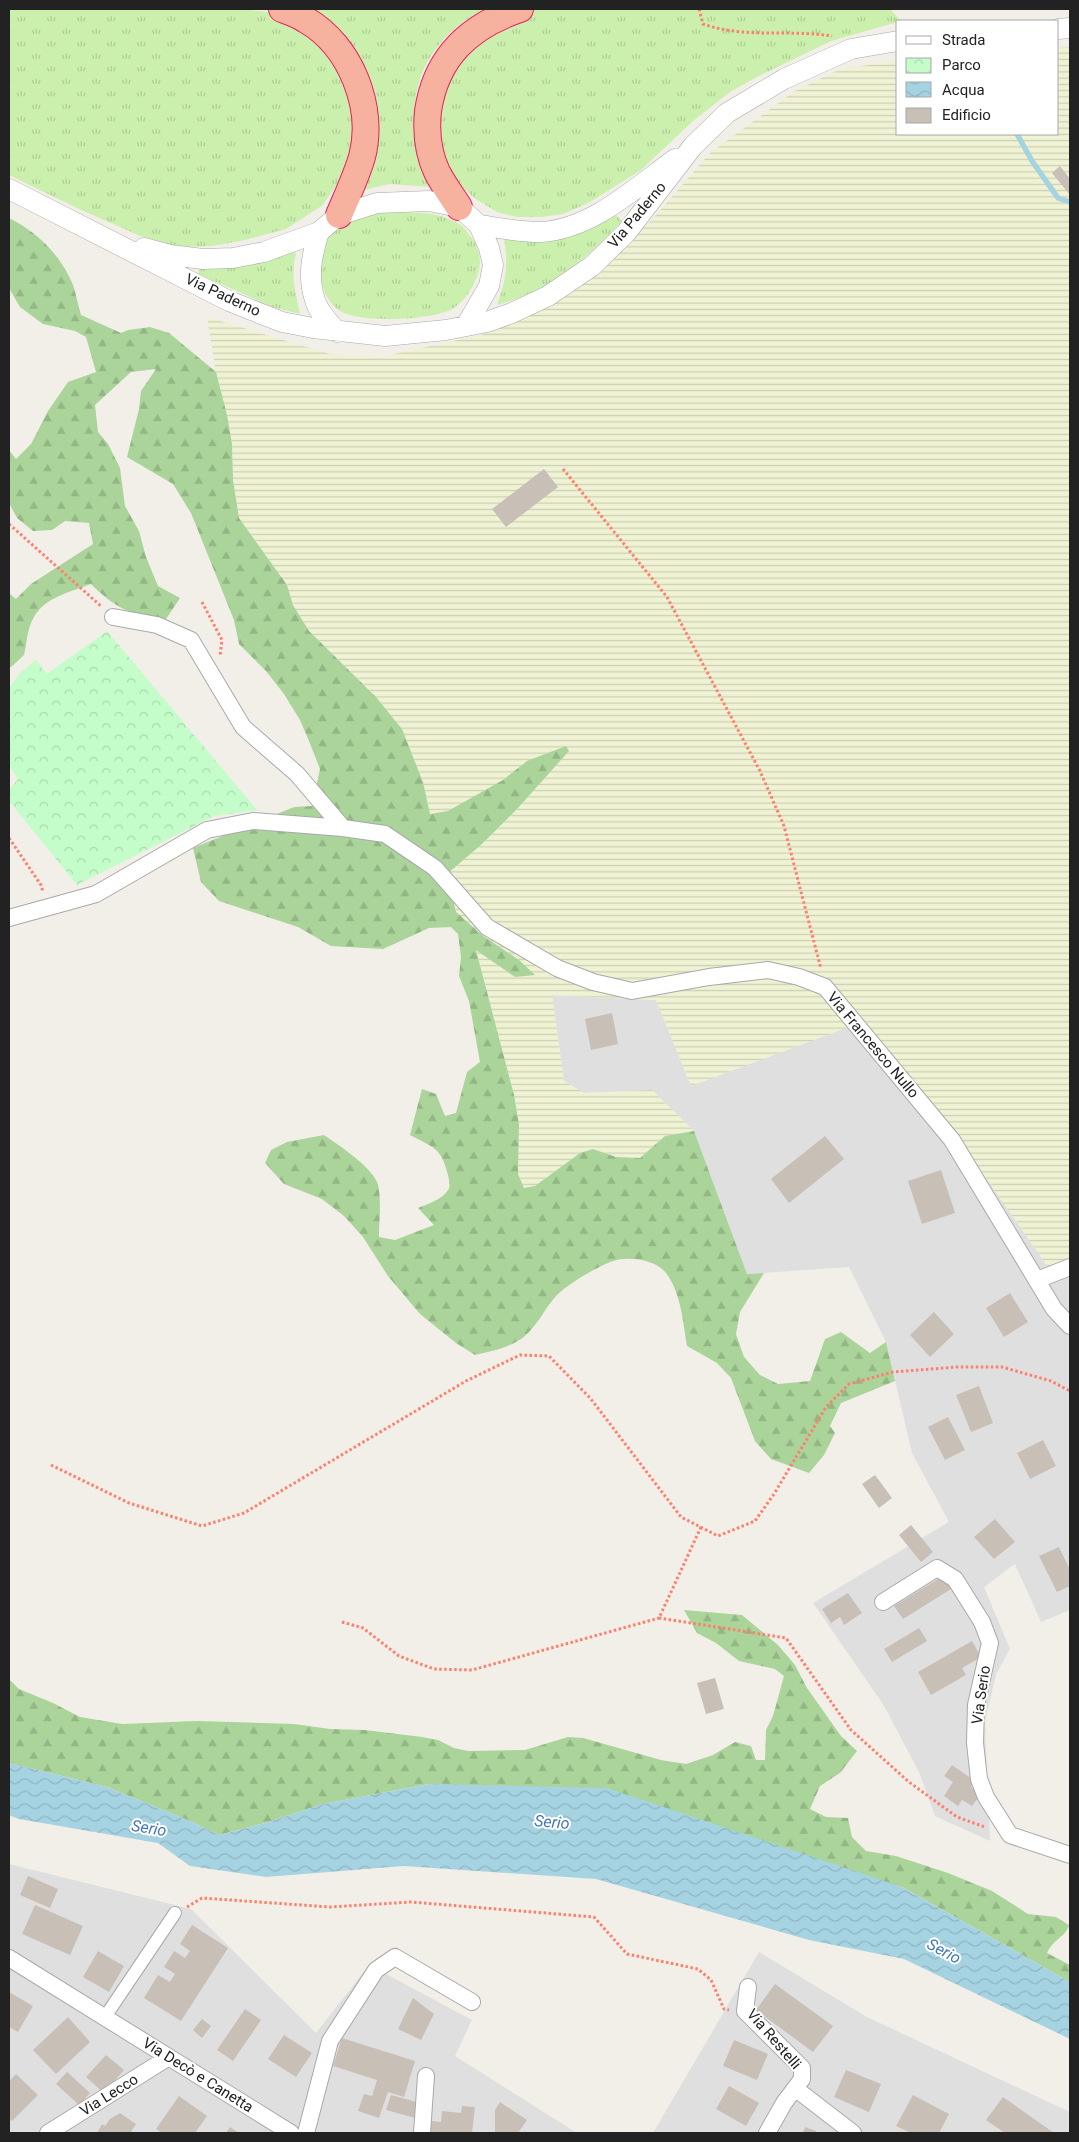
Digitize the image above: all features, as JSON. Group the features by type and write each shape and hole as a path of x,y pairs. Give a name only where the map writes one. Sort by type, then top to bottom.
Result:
{"highway":[{"path":"282,9 307,20 331,41 350,64 362,95 366,129 362,156 354,181 339,215"},
{"path":"460,208 437,171 430,148 427,125 430,95 438,73 453,52 469,36 502,15 520,9"}],"street":[{"name":"Via Paderno","path":"479,225 540,232 578,224 632,191 693,146 727,113 784,78 857,48 896,41"},
{"name":"Via Paderno","path":"9,189 229,301 282,322 337,332 385,336 422,333 466,326 512,313 541,299 592,266 626,233 693,146"},
{"name":"Via Paderno","path":"114,241 170,254 203,259 233,258 264,252 319,232 339,215 377,203 429,201 460,208 479,225 489,248 493,264 489,286 466,326"},
{"path":"319,232 310,267 315,301 337,332"},
{"path":"113,617 157,625 192,640 243,727 297,774 343,828"},
{"name":"Via Francesco Nullo","path":"9,918 96,894 207,830 253,821 343,828 385,834 435,868 487,927 557,968 593,982 632,991 709,977 768,970 799,977 825,986 952,1140 1054,1309 1070,1326"},
{"path":"1037,1280 1070,1268"},
{"name":"Via Serio","path":"882,1602 937,1568 955,1579 982,1622 990,1644 976,1706 975,1743 979,1779 986,1797 1010,1835"},
{"path":"1010,1835 1070,1855"},
{"path":"107,2014 175,1913"},
{"path":"306,2133 330,2041 376,1970 395,1957 472,2002"},
{"name":"Via Decò e Canetta","path":"9,1958 107,2014 169,2057 291,2133"},
{"name":"Via Restelli","path":"748,1987 745,2011 802,2068 802,2079 784,2103 767,2133"},
{"name":"Via Lecco","path":"48,2133 169,2057"},
{"path":"422,2133 426,2076"},
{"name":"Via Restelli","path":"796,2089 853,2133"}],"path":[{"path":"699,9 703,24 721,31 761,35 830,36 850,41 857,48"},
{"path":"563,469 667,596 760,771 784,826 825,986"},
{"path":"9,524 113,617"},
{"path":"202,602 222,640 221,655 214,677"},
{"path":"9,838 41,885 47,907"},
{"path":"52,1466 130,1502 202,1526 244,1513 481,1374 520,1355 550,1356 591,1399 681,1517 718,1536 755,1520 774,1494 826,1407 849,1384 893,1372 957,1367 1002,1367 1051,1381 1070,1391"},
{"path":"658,1618 701,1527"},
{"path":"342,1622 363,1628 398,1656 434,1669 472,1670 658,1618 786,1638 851,1730 909,1782 957,1817 1010,1835"},
{"path":"202,1898 330,1907 411,1902 594,1917 628,1954 698,1968 711,1980 724,2010 745,2011"}],"shaded area":[{"path":"552,995 656,1000 691,1086 865,1020 961,1142 1048,1267 1070,1260 1070,1610 1041,1622 1015,1564 984,1587 1010,1649 996,1674 985,1722 990,1841 935,1816 919,1772 883,1704 813,1603 949,1522 912,1453 886,1342 849,1267 747,1274 694,1131 652,1090 584,1093 564,1081"},
{"path":"9,1864 191,1909 316,2033 369,1965 472,2020 455,2056 577,2133 9,2133"},
{"path":"759,1952 867,2017 1070,2112 1070,2133 653,2133"}],"green space":[{"path":"9,9 240,9 269,12 301,27 324,47 342,77 354,104 355,133 343,175 323,205 286,229 245,240 212,246 179,247 138,235 9,175"},
{"path":"302,9 484,9 470,17 445,38 427,63 421,77 417,93 414,123 433,187 389,184 356,192 372,128"},
{"path":"890,9 900,20 831,41 730,92 693,121 641,170 590,202 563,214 541,217 517,217 497,212 474,198 458,183 443,165 436,135 446,68 460,47 528,10"},
{"path":"1070,47 1070,1260 1048,1267 961,1142 865,1021 691,1086 656,1000 552,995 564,1081 584,1093 652,1090 694,1131 665,1136 640,1158 616,1157 593,1149 580,1153 535,1186 524,1188 518,1174 519,1124 514,1095 476,949 515,977 519,960 482,935 456,912 447,874 482,844 518,808 569,751 527,761 503,780 473,799 448,811 430,815 423,782 402,729 376,697 309,631 293,605 287,585 239,518 233,480 232,444 216,372 207,317 330,354 380,357 481,335 542,310 599,274 658,213 710,153 795,91 838,70 896,60 896,135 1059,135 1059,48"},
{"path":"384,212 414,212 444,217 462,226 473,239 479,256 479,269 469,292 458,305 435,315 380,319 344,313 335,307 327,297 322,286 320,260 322,248 327,237 334,228 345,221"},
{"path":"614,213 622,221 580,261 533,292 497,305 506,271 504,237"},
{"path":"9,218 38,237 55,254 73,285 81,315 121,333 128,330 150,327 169,333 216,372 232,444 233,480 239,518 287,585 293,605 309,631 376,697 402,729 423,782 430,814 448,811 503,780 527,761 566,746 569,751 518,808 482,844 447,874 456,912 482,935 519,960 535,975 515,977 476,950 514,1095 519,1124 518,1174 524,1188 535,1186 580,1153 593,1149 616,1157 640,1158 665,1136 694,1131 747,1274 764,1273 740,1312 736,1334 744,1357 760,1375 778,1384 810,1381 825,1339 841,1332 870,1353 886,1342 895,1381 841,1403 830,1426 835,1433 824,1455 809,1473 771,1459 755,1441 731,1378 717,1363 687,1346 681,1308 675,1289 661,1268 648,1262 633,1259 613,1261 599,1267 557,1295 535,1325 522,1338 502,1348 475,1355 456,1343 420,1314 388,1276 363,1237 344,1216 322,1199 284,1184 265,1163 271,1150 287,1142 324,1135 346,1150 368,1169 377,1182 380,1201 379,1237 395,1240 434,1225 418,1208 442,1196 449,1188 450,1183 439,1153 431,1146 410,1135 422,1089 436,1094 445,1116 456,1113 467,1072 480,1062 469,1001 459,976 461,957 458,934 451,927 429,928 383,949 331,946 298,927 219,901 201,882 193,848 294,807 312,806 320,769 300,720 284,694 266,671 239,644 234,620 191,513 173,484 127,457 139,409 141,391 156,369 131,372 95,405 98,432 108,444 120,468 125,506 139,531 146,557 158,586 180,598 166,619 144,616 116,605 91,584 67,593 51,600 39,610 30,626 24,655 11,667 9,666 9,593 16,599 31,584 93,544 89,523 65,521 52,530 33,531 17,518 9,503 9,450 16,459 31,444 48,411 68,382 96,372 86,337 75,331 43,324 20,307 9,288"},
{"path":"293,250 296,254 294,262 295,292 300,314 273,307 198,274 200,266"},
{"path":"107,631 257,810 214,816 77,885 9,801 9,790 18,779 9,766 9,688 19,674 36,660 47,674"},
{"path":"684,1610 742,1615 778,1645 795,1665 807,1688 841,1736 857,1751 840,1773 820,1786 810,1809 826,1817 848,1818 852,1837 866,1851 896,1856 948,1873 992,1891 1028,1914 1056,1917 1069,1925 1047,1953 1070,1965 1070,1982 902,1887 429,1784 323,1804 265,1823 219,1835 107,1787 9,1763 9,1679 19,1689 80,1717 122,1724 197,1721 294,1724 422,1737 438,1740 454,1748 468,1751 525,1750 568,1737 583,1738 661,1760 686,1764 713,1755 735,1742 751,1746 756,1760 765,1760 766,1730 773,1716 784,1676 775,1669 739,1661 716,1643 697,1633"}],"water":[{"name":"Serio","path":"9,1763 107,1787 219,1835 265,1823 323,1804 429,1784 607,1788 902,1887 1070,1982 1070,2039 904,1959 809,1940 596,1879 404,1866 266,1877 190,1866 158,1843 19,1819 9,1815"}],"building":[{"path":"1060,166 1070,179 1070,195 1052,173"},
{"path":"544,469 558,487 506,527 492,509"},
{"path":"612,1013 618,1044 591,1050 585,1019"},
{"path":"825,1136 844,1159 789,1203 771,1179"},
{"path":"941,1170 955,1213 922,1224 908,1181"},
{"path":"1010,1293 1028,1322 1004,1337 986,1308"},
{"path":"934,1312 954,1334 930,1357 910,1335"},
{"path":"979,1386 993,1423 971,1432 956,1395"},
{"path":"948,1417 965,1450 945,1460 928,1427"},
{"path":"1043,1440 1056,1466 1030,1479 1017,1453"},
{"path":"875,1475 892,1498 879,1508 862,1484"},
{"path":"995,1519 1015,1542 994,1559 974,1537"},
{"path":"911,1525 933,1552 921,1562 899,1535"},
{"path":"1059,1547 1070,1570 1070,1586 1057,1592 1039,1556"},
{"path":"943,1576 951,1589 903,1619 894,1606"},
{"path":"848,1593 862,1613 844,1625 840,1617 831,1623 822,1609"},
{"path":"919,1628 927,1641 892,1662 884,1649"},
{"path":"972,1641 981,1657 962,1668 966,1675 931,1695 918,1672"},
{"path":"715,1678 724,1709 706,1714 697,1683"},
{"path":"952,1765 975,1781 971,1787 981,1794 972,1806 962,1800 958,1806 944,1796 953,1782 944,1776"},
{"path":"28,1876 58,1889 50,1908 20,1895"},
{"path":"35,1905 83,1926 70,1955 22,1934"},
{"path":"192,1925 228,1948 181,2021 144,1998 158,1975 170,1982 175,1974 164,1967 174,1951 185,1958 190,1951 180,1944"},
{"path":"98,1951 124,1966 109,1992 83,1977"},
{"path":"775,1984 833,2026 813,2052 756,2010"},
{"path":"9,1992 33,2006 18,2032 9,2027"},
{"path":"413,1998 434,2014 421,2040 398,2029"},
{"path":"245,2009 261,2020 233,2061 217,2050"},
{"path":"68,2017 90,2042 56,2074 33,2050"},
{"path":"202,2019 211,2026 202,2038 193,2030"},
{"path":"284,2035 312,2053 296,2077 268,2059"},
{"path":"342,2038 415,2061 404,2097 388,2092 379,2118 358,2111 364,2094 372,2096 377,2080 333,2066"},
{"path":"734,2040 768,2054 757,2080 723,2066"},
{"path":"106,2055 124,2070 104,2093 86,2077"},
{"path":"846,2070 881,2084 869,2112 834,2097"},
{"path":"67,2072 90,2093 79,2105 56,2084"},
{"path":"16,2074 38,2095 12,2121 9,2119 9,2081"},
{"path":"729,2086 759,2103 746,2126 716,2109"},
{"path":"391,2095 420,2103 415,2118 386,2110"},
{"path":"913,2095 949,2114 939,2133 911,2133 896,2126"},
{"path":"179,2096 207,2116 195,2133 162,2133 156,2129"},
{"path":"1003,2097 1054,2133 1005,2133 986,2120"},
{"path":"500,2102 527,2120 518,2133 495,2133 495,2110"},
{"path":"462,2106 475,2107 472,2133 430,2133 432,2121 441,2122 442,2111 461,2113"},
{"path":"120,2113 136,2124 131,2132 134,2133 97,2133 102,2124 105,2126 110,2119"},
{"path":"230,2127 239,2133 226,2133"},
{"path":"805,2127 816,2131 816,2133 803,2133"}],"waterway":[{"path":"1018,135 1032,161 1058,198 1070,202"}]}
